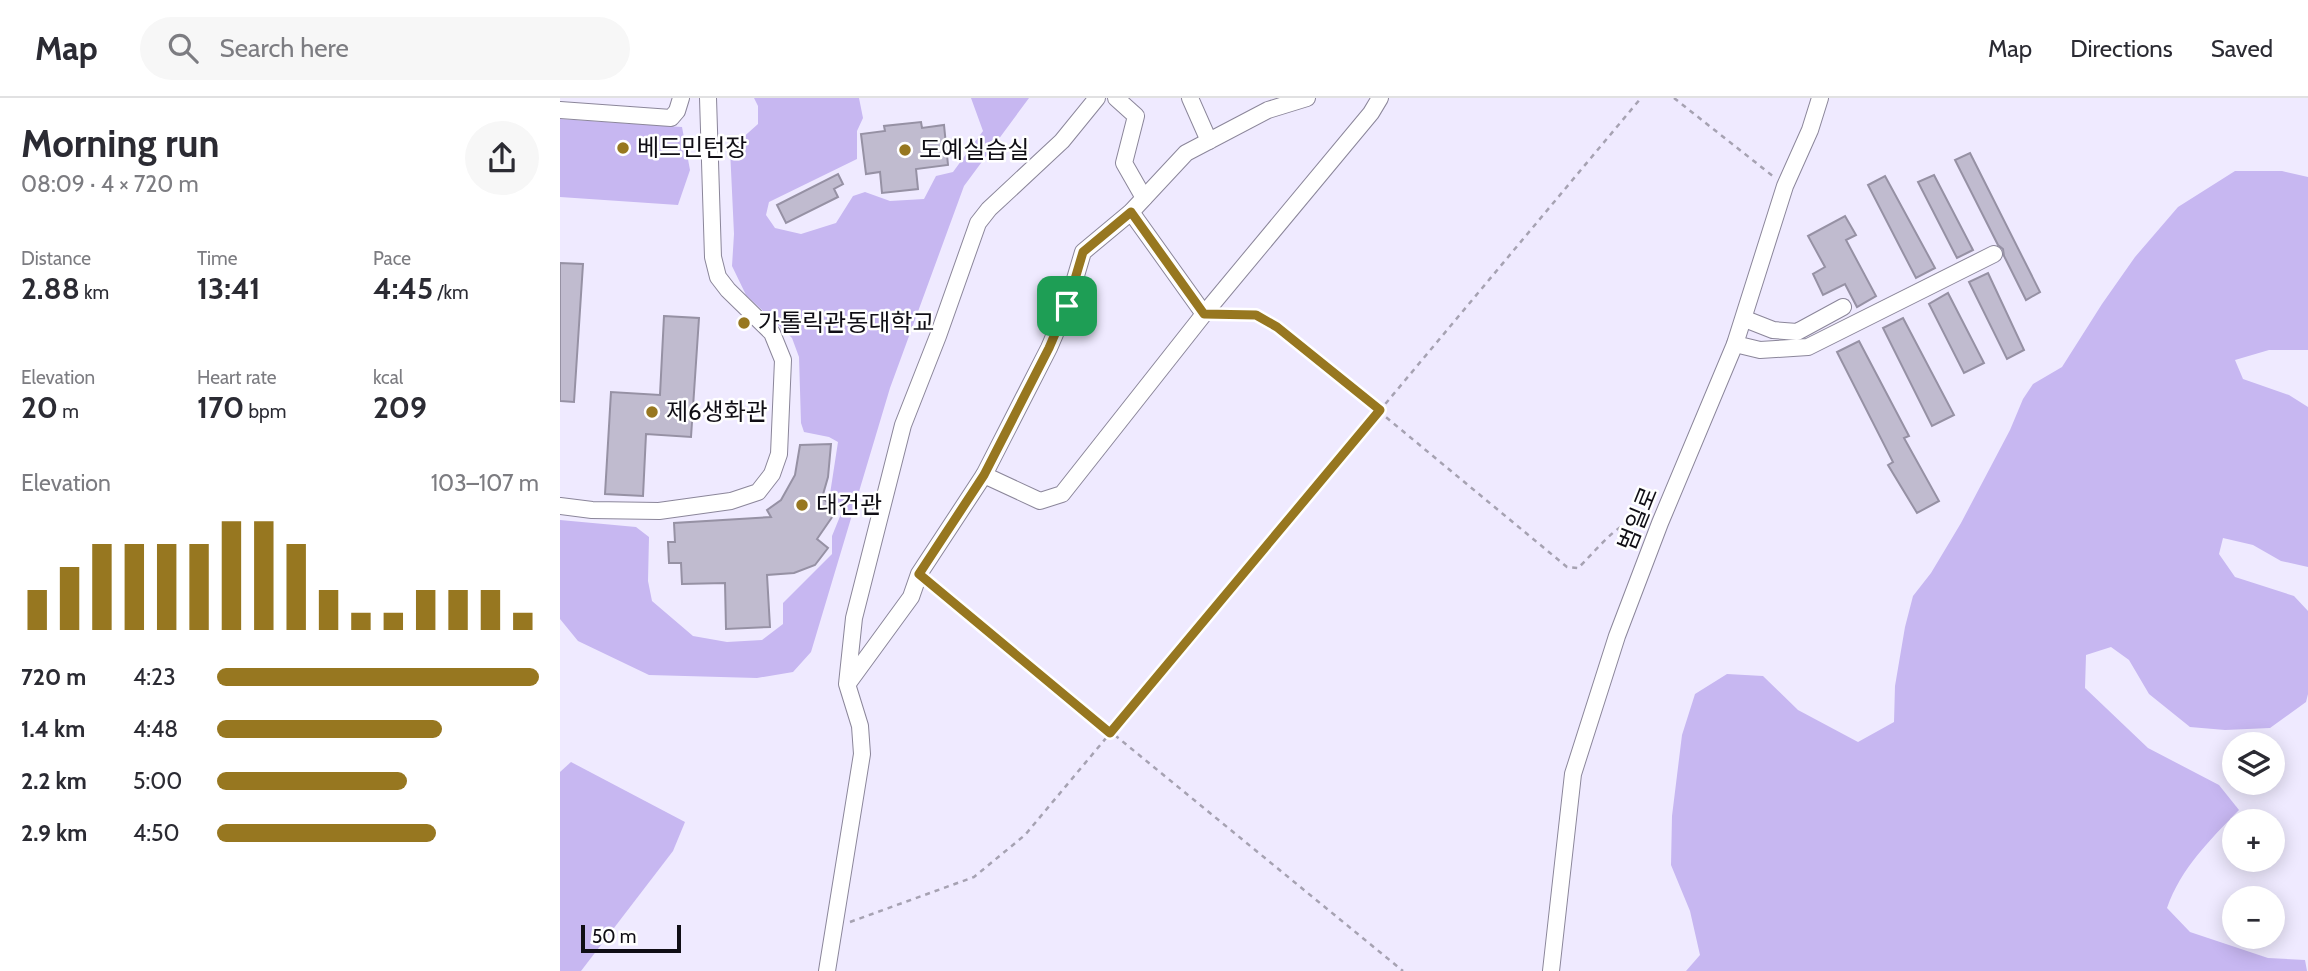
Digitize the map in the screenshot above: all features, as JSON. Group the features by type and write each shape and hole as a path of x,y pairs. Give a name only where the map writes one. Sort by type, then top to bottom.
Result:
{"street":[{"path":"560,110 671,118 677,111 681,98"},
{"path":"560,506 592,510 659,511 731,501 758,492 772,474 779,454 783,360 772,333 718,277 713,257 708,98"},
{"path":"827,971 862,754 860,726 847,684 854,618 904,425 938,336 972,234 989,209 1062,141 1097,98"},
{"path":"1116,98 1136,116 1124,163 1144,198"},
{"path":"1190,98 1209,141"},
{"path":"847,684 911,597 919,574 984,475 1049,348 1067,306 1083,252 1131,212 1186,153 1268,110 1307,98"},
{"path":"984,475 1040,501 1062,494 1204,314 1371,113 1380,98"},
{"name":"범일로","path":"1551,971 1573,774 1617,636 1660,523 1745,319 1785,186 1821,98"},
{"path":"1131,212 1204,314"},
{"path":"1735,344 1760,350 1808,348 1994,254"},
{"path":"1745,319 1773,330 1797,332 1843,307"}],"path":[{"path":"835,928 974,877 1026,835 1641,98"},
{"path":"1674,98 1785,186"},
{"path":"1204,314 1256,315 1277,327 1567,567 1578,568 1598,550 1614,530 1635,520 1660,523"},
{"path":"919,574 1403,971"}],"shaded area":[{"path":"754,98 859,98 863,118 857,131 857,159 769,202 766,215 775,228 801,234 836,223 853,196 865,192 890,201 924,199 936,176 953,172 983,131 971,98 1029,98 964,186 890,388 811,652 793,672 757,678 649,675 578,641 560,619 560,520 636,527 649,537 648,581 652,601 693,636 727,642 762,640 783,624 783,603 832,554 832,536 843,509 830,494 838,442 829,437 804,432 801,423 799,357 792,338 746,295 732,266 734,234 730,149 758,124 758,106"},
{"name":"베드민턴장","path":"560,119 682,127 690,170 678,205 560,197"},
{"path":"2235,171 2282,171 2308,177 2308,350 2269,350 2235,360 2243,379 2289,395 2308,407 2308,567 2281,561 2253,545 2223,538 2219,554 2235,577 2294,596 2308,611 2308,694 2306,702 2270,728 2225,730 2190,727 2149,694 2129,660 2111,647 2086,655 2085,688 2148,748 2219,785 2222,795 2227,795 2238,809 2222,809 2222,828 2188,867 2167,908 2190,932 2222,943 2222,949 2241,949 2268,958 2305,960 2307,971 1686,971 1700,955 1690,911 1671,865 1672,816 1682,735 1695,694 1727,674 1763,676 1798,710 1858,742 1894,722 1895,686 1913,596 1931,573 1961,523 2033,384 2062,367 2135,257 2178,207"},
{"path":"571,762 685,822 673,851 581,971 560,971 560,772"}],"building":[{"name":"도예실습실","path":"921,122 922,128 944,125 948,165 916,169 918,189 882,193 880,172 866,174 861,134 885,131 884,126"},
{"path":"1970,153 2040,292 2026,300 2003,249 1998,245 1955,160"},
{"path":"838,174 843,184 834,189 838,197 786,223 777,205"},
{"path":"1934,175 1973,250 1957,258 1918,182"},
{"path":"1885,176 1935,268 1916,278 1868,185"},
{"path":"1845,216 1856,235 1846,240 1876,296 1857,307 1845,284 1823,295 1813,274 1825,267 1808,236"},
{"path":"560,263 583,264 574,402 560,401"},
{"path":"1988,273 2024,350 2007,359 1969,282"},
{"path":"1948,293 1984,363 1964,373 1929,304"},
{"name":"제6생화관","path":"664,316 699,318 691,437 646,434 643,496 605,494 611,392 660,395"},
{"path":"1903,318 1954,415 1932,426 1883,328"},
{"path":"1859,341 1909,436 1904,438 1939,501 1917,513 1888,465 1893,462 1837,352"},
{"name":"대건관","path":"831,444 828,477 822,498 837,510 817,539 828,548 815,565 794,573 767,575 770,627 726,629 725,583 682,584 681,563 669,563 668,542 675,542 674,523 771,517 767,510 781,500 795,475 800,445"}],"place":[{"name":"베드민턴장","path":"623,148"},
{"name":"도예실습실","path":"905,150"},
{"name":"가톨릭관동대학교","path":"744,323"},
{"name":"제6생화관","path":"652,412"},
{"name":"대건관","path":"802,505"}],"route":[{"path":"1131,212 1204,314 1256,315 1277,327 1380,410 1110,733 919,574 984,475 1049,348 1067,306 1083,252 1131,212"}]}
